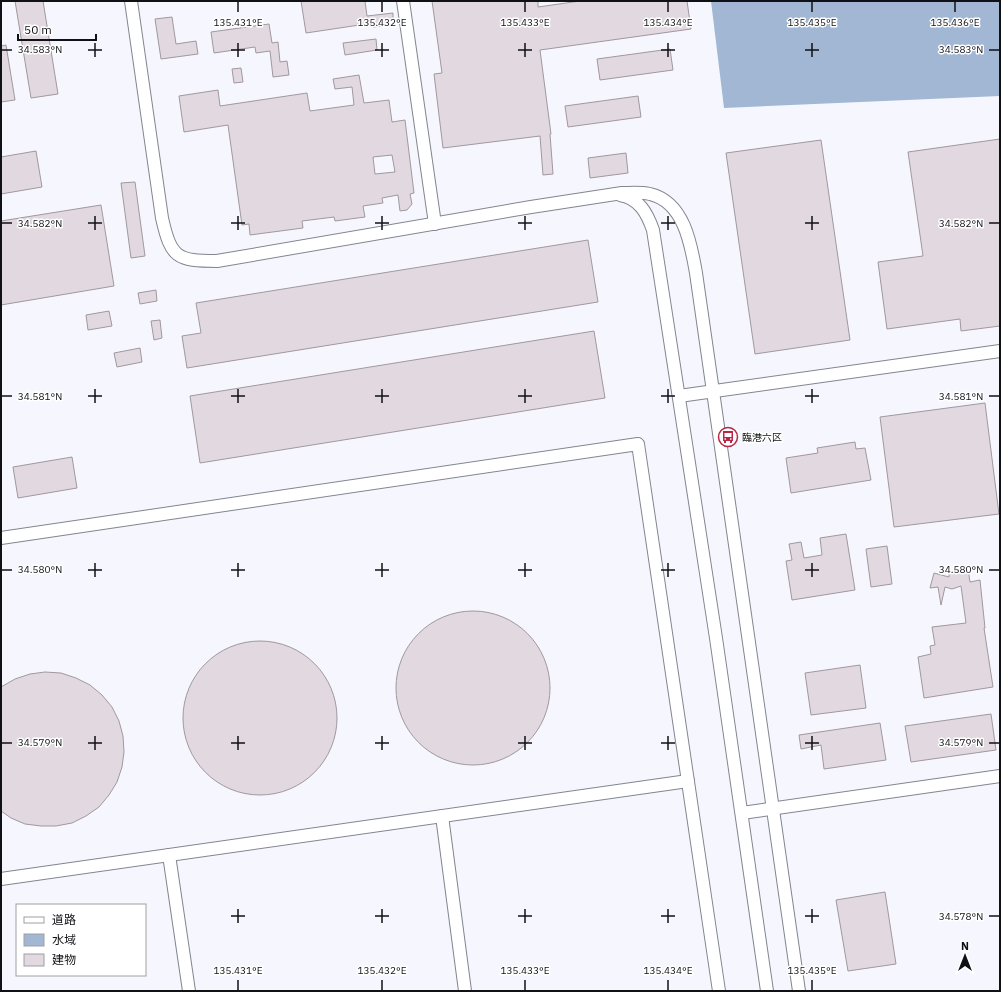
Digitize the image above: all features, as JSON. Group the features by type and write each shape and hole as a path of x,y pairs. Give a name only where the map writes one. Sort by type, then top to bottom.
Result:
{"street":[{"path":"131,1 162,218 166,237 172,250 183,257 194,261 218,261 531,207 636,192 652,195 666,202 678,214 686,230 692,250 696,273 799,991"},
{"path":"403,1 435,224"},
{"path":"615,194 634,200 643,208 649,218 653,230 742,813 767,991"},
{"path":"679,396 1000,351"},
{"path":"1,538 638,444 719,991"},
{"path":"742,813 773,810 1000,776"},
{"path":"1,879 688,781"},
{"path":"442,816 466,991"},
{"path":"169,855 189,991"}],"water":[{"path":"711,1 1000,1 1000,96 724,108"}],"building":[{"path":"15,1 43,1 58,94 31,98"},
{"path":"301,1 365,1 367,16 393,13 393,20 383,22 383,26 373,27 373,23 306,33"},
{"path":"432,1 538,1 538,7 580,1 687,1 691,29 540,50 551,134 553,174 543,175 540,136 443,148 434,74 442,73"},
{"path":"172,17 176,44 196,41 198,54 161,59 155,19"},
{"path":"269,24 272,43 278,42 280,62 287,61 289,75 273,77 270,51 256,53 255,47 214,53 211,32"},
{"path":"376,39 377,50 345,55 343,43"},
{"path":"6,45 15,100 1,102 1,46"},
{"path":"670,49 673,70 600,80 597,59"},
{"path":"241,68 243,82 234,83 232,69"},
{"path":"359,75 364,103 389,100 392,122 405,120 414,193 410,194 412,204 407,210 400,211 398,195 382,198 383,203 363,206 365,217 335,221 334,217 302,221 303,228 250,235 249,224 242,225 228,125 184,132 179,96 218,90 220,106 307,93 310,111 354,105 352,87 335,89 333,79","holes":["392,155 395,172 375,174 373,157"]},
{"path":"638,96 641,117 568,127 565,106"},
{"path":"1000,139 1000,326 961,331 960,319 887,329 878,262 923,256 908,152"},
{"path":"821,140 850,340 755,354 726,153"},
{"path":"36,151 42,187 1,194 1,157"},
{"path":"626,153 628,173 590,178 588,158"},
{"path":"135,182 145,256 131,258 121,183"},
{"path":"101,205 114,286 1,305 1,221"},
{"path":"588,240 598,302 187,368 182,336 201,333 196,303"},
{"path":"156,290 157,301 140,304 138,293"},
{"path":"109,311 112,326 88,330 86,315"},
{"path":"160,320 162,338 154,340 151,321"},
{"path":"594,331 605,398 200,463 190,396"},
{"path":"140,348 142,362 117,367 114,353"},
{"path":"985,403 999,514 894,527 880,417"},
{"path":"855,442 856,449 865,448 871,480 791,493 786,458 818,453 817,448"},
{"path":"72,457 77,488 18,498 13,467"},
{"path":"846,534 855,590 792,600 786,561 792,560 789,544 801,542 804,558 822,555 820,538"},
{"path":"887,546 892,584 871,587 866,549"},
{"path":"968,569 970,582 980,580 984,628 993,687 924,698 918,657 931,654 930,646 935,645 932,627 966,623 961,586 952,589 945,587 941,605 938,587 930,588 934,573 949,577 949,572"},
{"path":"465,611 481,611 503,617 528,633 544,658 549,673 549,703 544,718 528,743 516,752 495,762 481,765 465,765 451,762 437,756 424,748 413,737 399,710 396,696 396,680 399,666 405,652 413,639 424,628 451,614"},
{"path":"252,641 268,641 290,647 315,663 331,688 336,703 336,733 331,748 315,773 303,782 282,792 268,795 252,795 238,792 224,786 211,778 200,767 186,740 183,726 183,710 186,696 192,682 200,669 211,658 238,644"},
{"path":"860,665 866,708 811,715 805,673"},
{"path":"45,672 61,673 90,685 102,695 112,707 119,721 123,736 124,752 122,767 117,782 109,795 99,807 86,816 72,823 56,826 25,824 11,818 1,811 1,687 15,679 30,674"},
{"path":"991,714 996,750 911,762 905,726"},
{"path":"880,723 886,760 824,769 821,745 801,749 799,735"},
{"path":"885,892 896,964 848,971 836,900"}],"place":[{"name":"臨港六区","path":"728,437"}]}
